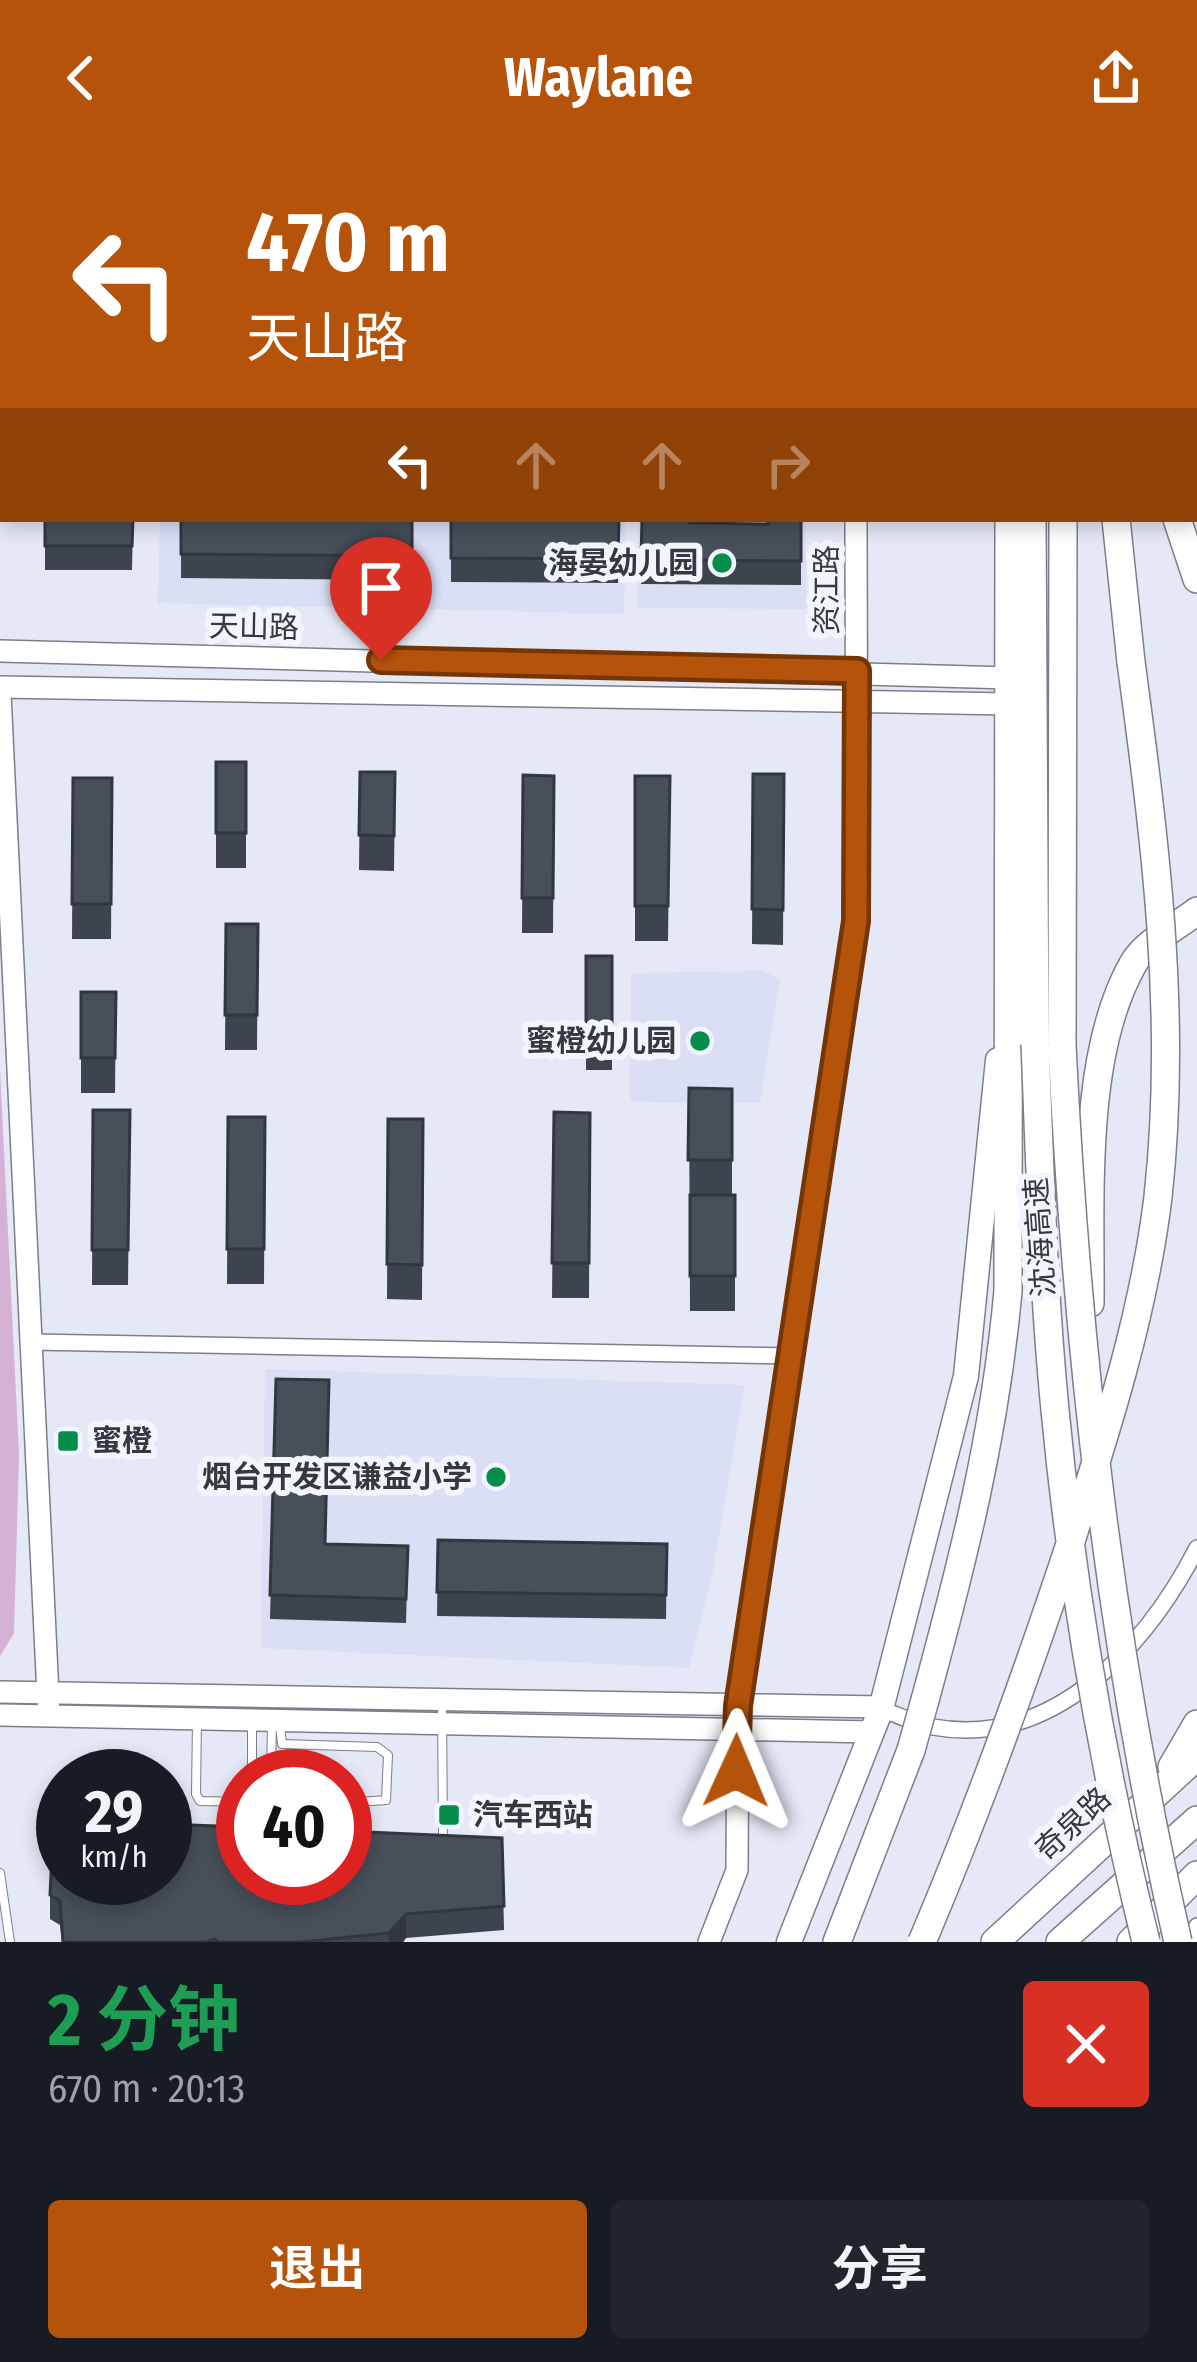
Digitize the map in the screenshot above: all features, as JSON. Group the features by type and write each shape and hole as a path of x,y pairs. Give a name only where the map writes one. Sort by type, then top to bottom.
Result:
{"highway":[{"path":"837,1942 925,1700 978,1507 999,1391 1011,1186 1009,522"},
{"name":"沈海高速","path":"1031,522 1055,1409 1082,1629 1118,1827 1146,1942"},
{"name":"沈海高速","path":"1063,522 1048,1045 1088,1409 1127,1697 1178,1942"},
{"path":"922,1942 1017,1703 1090,1484 1151,1238 1166,998 1159,866 1116,522"},
{"path":"1178,522 1197,579"},
{"path":"1088,1409 1096,1106 1112,1017 1135,960 1197,911"},
{"path":"1162,1786 1197,1724"},
{"name":"奇泉路","path":"995,1942 1197,1756"},
{"path":"1060,1942 1197,1820"},
{"path":"1131,1942 1197,1876"}],"main road":[{"path":"789,1942 878,1716 965,1376 1007,974"}],"street":[{"name":"资江路","path":"709,1942 737,1870 738,1706 856,921 856,522"},
{"name":"天山路","path":"0,651 857,671 1010,691"},
{"path":"49,1705 0,690 857,701 1010,691"},
{"path":"32,1342 793,1356"},
{"path":"0,1715 49,1705 442,1701 738,1706 878,1716 934,1727 979,1727 1040,1717 1070,1701 1109,1669 1197,1548"},
{"path":"0,1692 49,1705 268,1722 737,1731 878,1716"},
{"path":"1187,1942 1197,1926"}],"lane":[{"path":"442,1701 443,1849"},
{"path":"197,1720 196,1794 200,1801 216,1801"},
{"path":"260,1749 268,1722"},
{"path":"268,1722 270,1749"},
{"path":"268,1722 282,1744 377,1747 388,1755 386,1800 372,1801"},
{"path":"0,1873 10,1942"}],"shaded area":[{"path":"160,522 626,522 624,614 158,603"},
{"name":"海晏幼儿园","path":"638,522 806,522 806,609 638,608"},
{"name":"蜜橙幼儿园","path":"762,971 780,979 760,1103 630,1102 631,973"},
{"path":"0,1070 19,1454 14,1633 0,1656"},
{"name":"烟台开发区谦益小学","path":"265,1369 745,1385 713,1570 689,1668 261,1648"}],"building":[{"path":"45,522 133,522 132,546 45,546"},
{"path":"181,522 412,522 412,556 181,554"},
{"path":"451,522 619,522 618,559 451,558"},
{"path":"642,522 801,522 801,561 641,560"},
{"path":"216,762 246,762 246,833 216,833"},
{"path":"360,772 395,772 394,836 359,835"},
{"path":"753,774 784,774 783,910 752,909"},
{"path":"523,775 554,776 553,898 522,898"},
{"path":"635,776 670,776 668,906 635,906"},
{"path":"73,778 112,778 111,904 72,904"},
{"path":"226,924 258,924 257,1015 225,1015"},
{"path":"586,956 612,956 612,1035 586,1035"},
{"path":"81,992 116,992 115,1058 81,1058"},
{"path":"689,1088 732,1089 732,1160 688,1160"},
{"path":"93,1110 130,1110 128,1250 92,1250"},
{"path":"554,1112 590,1113 589,1263 552,1263"},
{"path":"228,1117 265,1117 264,1249 227,1249"},
{"path":"388,1119 423,1119 422,1265 387,1264"},
{"path":"690,1195 735,1195 735,1276 690,1276"},
{"path":"276,1379 329,1380 325,1544 408,1546 406,1599 270,1595"},
{"path":"438,1540 667,1544 666,1595 437,1592"},
{"path":"192,1825 216,1826 216,1905 372,1905 372,1832 502,1838 504,1906 406,1914 389,1933 301,1942 63,1942 60,1905 192,1905"}],"place":[{"name":"海晏幼儿园","path":"722,563"},
{"name":"蜜橙幼儿园","path":"700,1041"},
{"name":"蜜橙","path":"68,1441"},
{"name":"烟台开发区谦益小学","path":"496,1477"},
{"name":"汽车西站","path":"449,1815"}],"route":[{"path":"381,660 857,671 856,921 738,1706 736,1771"}]}
